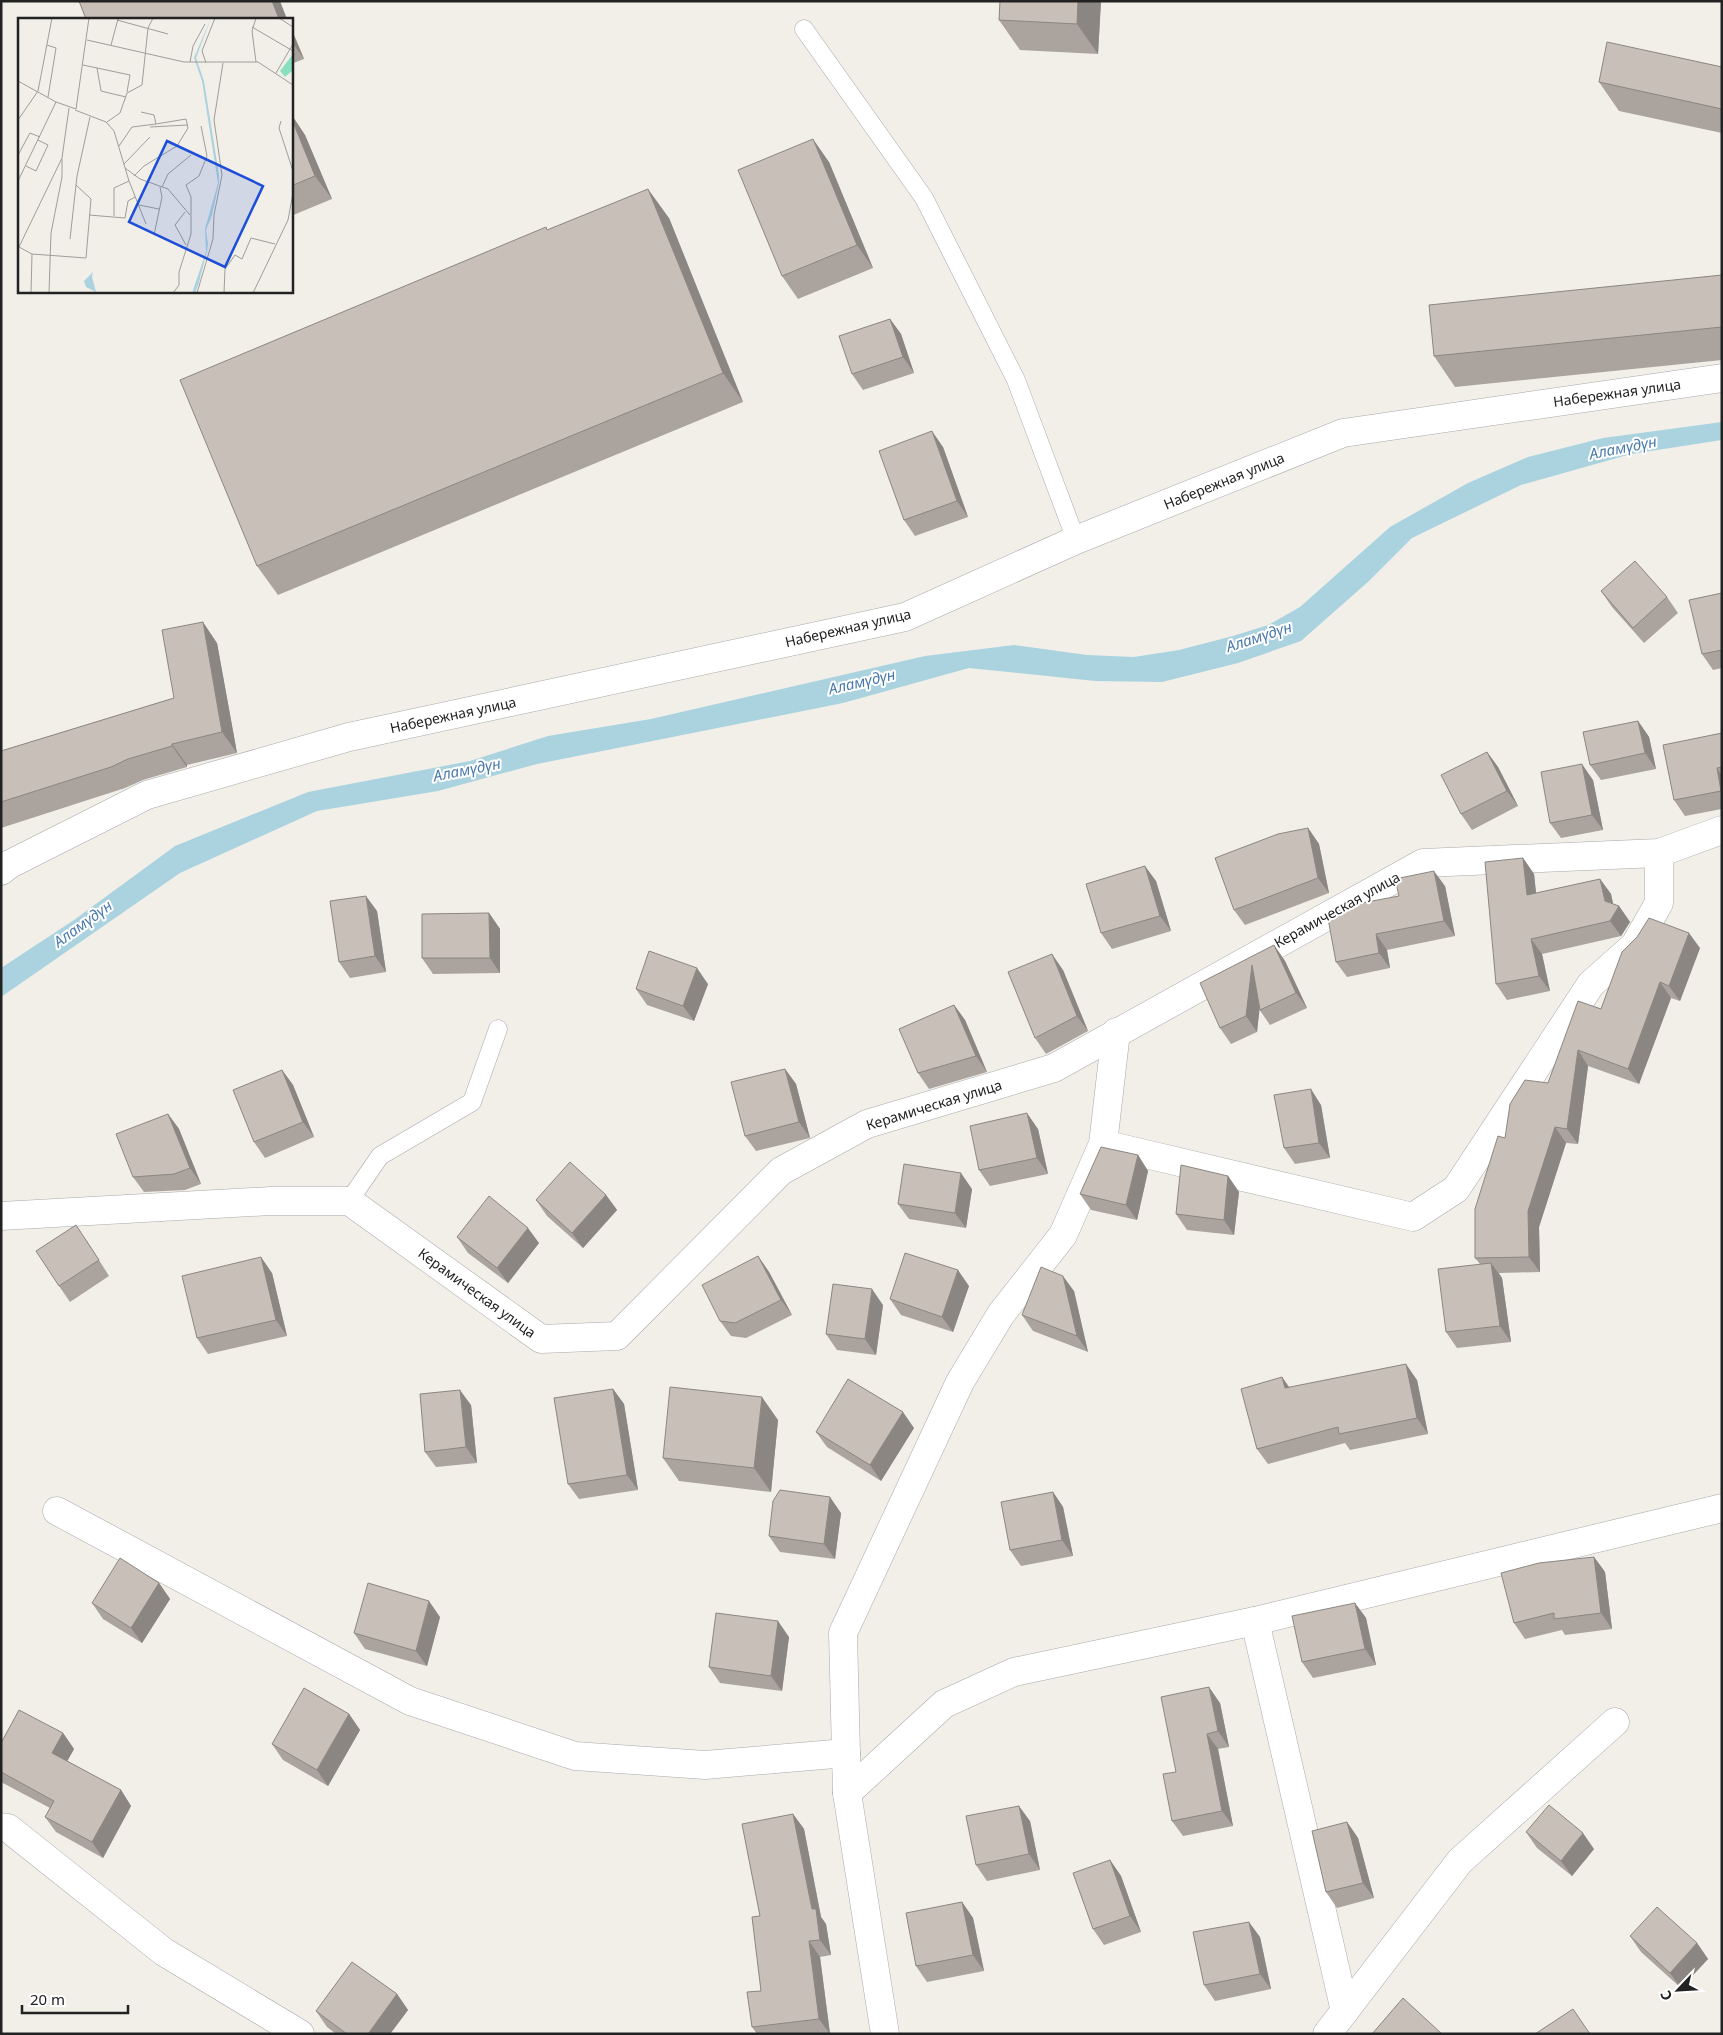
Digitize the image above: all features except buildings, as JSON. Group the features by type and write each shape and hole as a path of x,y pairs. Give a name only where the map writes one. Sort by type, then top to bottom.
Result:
{"street":[{"name":"Набережная улица","path":"1,871 10,864 148,795 349,738 905,617 1076,540 1343,433 1722,378"},
{"name":"Керамическая улица","path":"349,1201 541,1339 617,1336 781,1171 867,1124 1054,1068 1423,863 1659,853 1722,830"},
{"path":"1103,1144 1413,1217 1456,1189 1591,984 1635,945 1659,903 1659,853"},
{"path":"885,2034 847,1793 843,1633 960,1382 1001,1314 1063,1235 1103,1144 1116,1032"},
{"path":"1,1216 271,1201 349,1201"},
{"path":"847,1793 944,1704 1014,1672 1255,1621 1722,1508"},
{"path":"57,1511 410,1701 575,1756 705,1765 846,1753"},
{"path":"1255,1621 1345,2011"},
{"path":"1327,2034 1460,1861 1615,1722"},
{"path":"1,1827 8,1828 164,1952 300,2034"}],"lane":[{"path":"804,29 924,198 1016,380 1076,540"},
{"path":"349,1201 380,1156 472,1102 498,1029"}],"water":[{"name":"Аламүдүн","path":"1722,422 1722,440 1631,454 1521,485 1412,538 1369,581 1301,641 1238,663 1162,682 1095,681 969,668 843,703 537,764 438,791 317,811 180,873 1,997 1,968 74,920 175,846 308,792 470,761 548,736 651,719 925,656 1014,645 1087,655 1134,657 1179,650 1233,636 1268,625 1300,607 1390,527 1468,483 1528,457 1603,438"}]}
